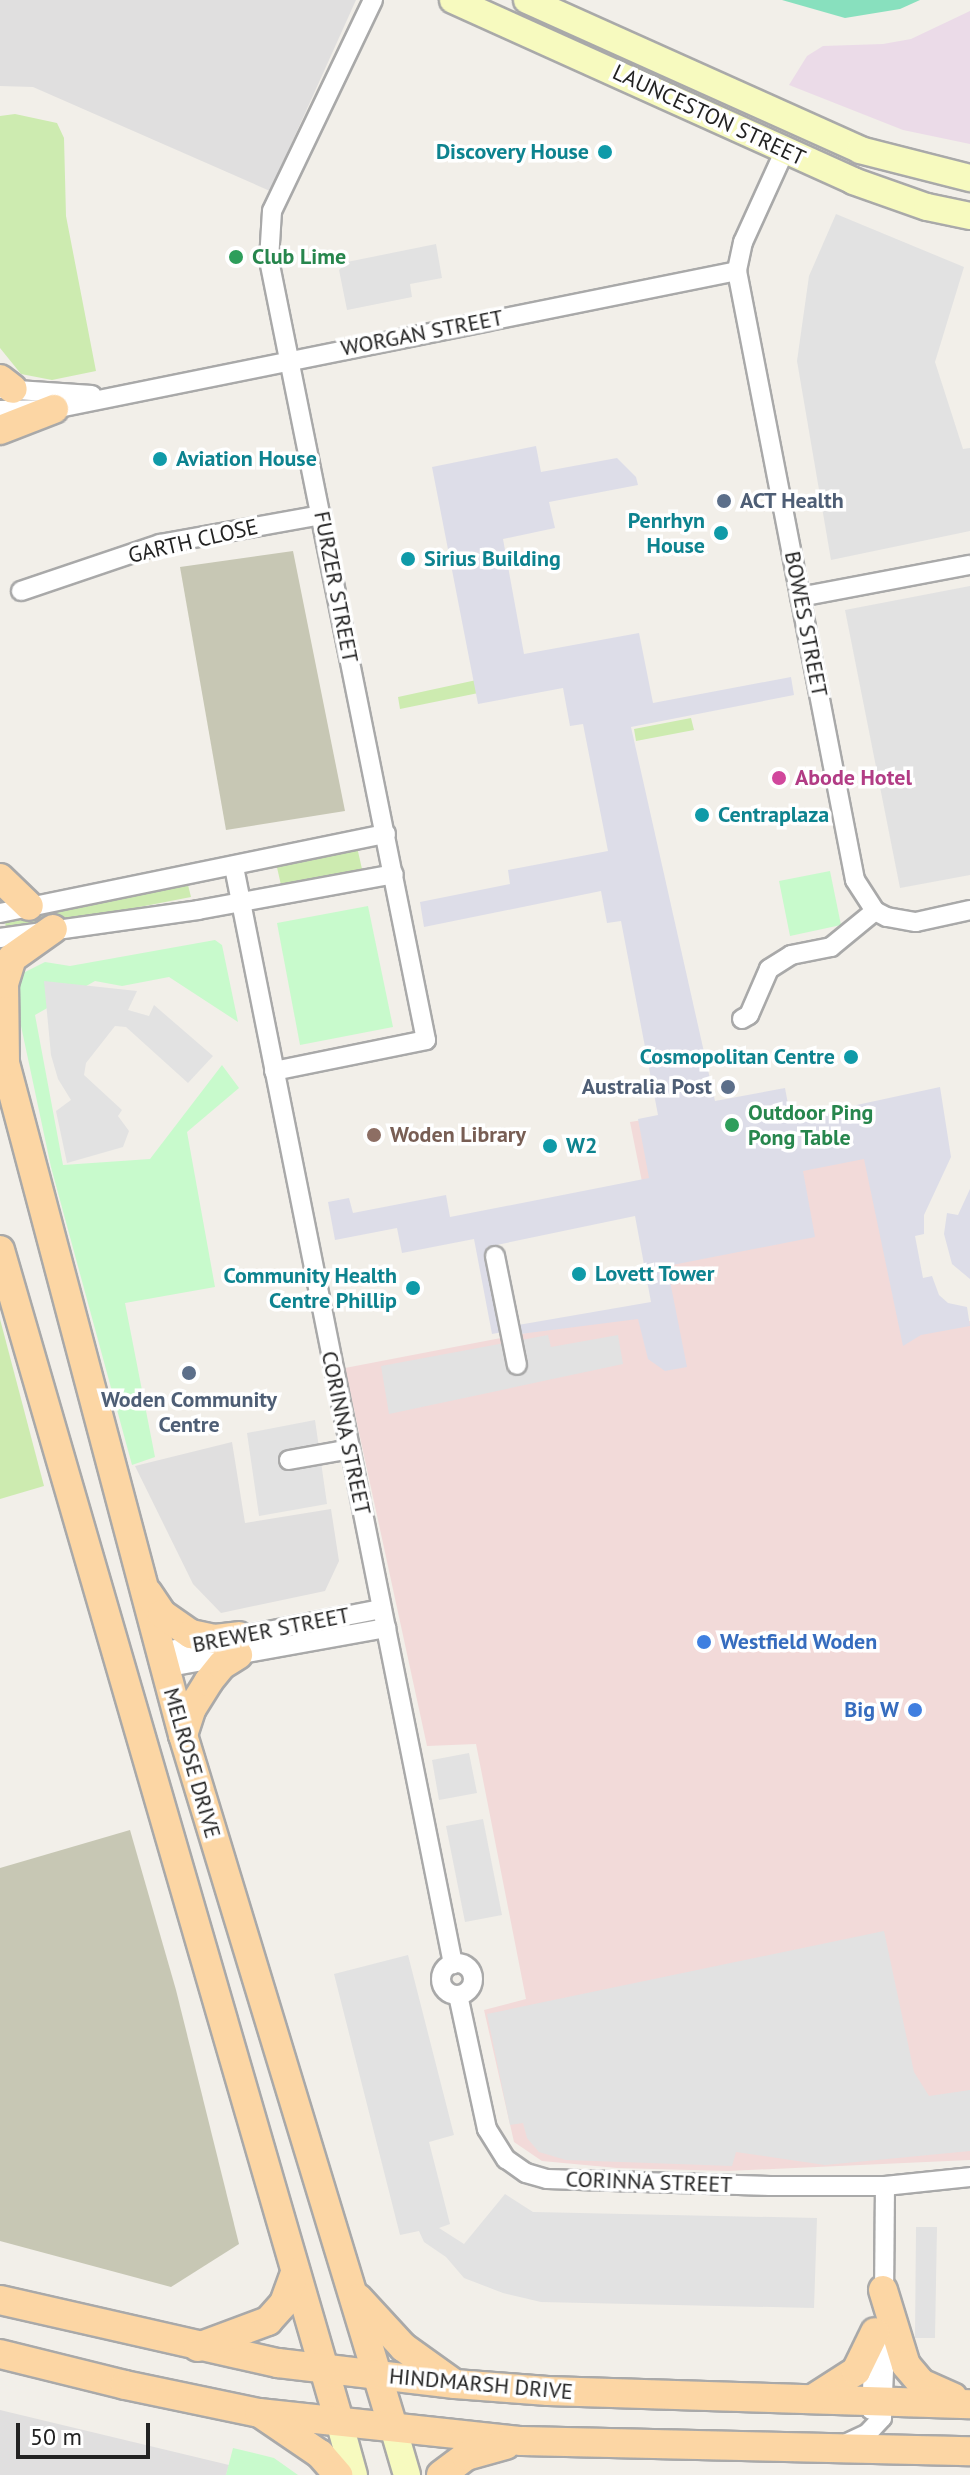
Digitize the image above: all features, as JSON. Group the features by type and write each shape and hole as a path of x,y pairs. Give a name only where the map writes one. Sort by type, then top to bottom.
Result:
{"main road":[{"name":"LAUNCESTON STREET","path":"453,0 868,187 927,207 970,216"},
{"name":"LAUNCESTON STREET","path":"527,0 860,150 970,178"},
{"path":"785,150 799,122"},
{"path":"0,430 54,409"},
{"path":"0,878 29,906"},
{"name":"MELROSE DRIVE","path":"53,929 12,958 4,984 2,1056 186,1747 407,2475"},
{"name":"MELROSE DRIVE","path":"0,1250 354,2475"},
{"path":"140,1583 162,1614 191,1634 239,1646 208,1682 192,1708 186,1747 190,1775 183,1791 164,1809"},
{"path":"123,1669 162,1660"},
{"path":"164,1809 187,1811 209,1821"},
{"path":"198,2347 268,2321 284,2303 295,2272"},
{"path":"883,2290 906,2365 921,2383 970,2404"},
{"path":"352,2292 403,2347 455,2384"},
{"name":"HINDMARSH DRIVE","path":"0,2300 198,2347 323,2368 455,2384 548,2391 813,2398 877,2409 970,2404"},
{"path":"813,2398 856,2371 875,2332"},
{"path":"0,2354 125,2385 259,2413 522,2441 970,2451"},
{"path":"259,2413 320,2454 338,2475"},
{"path":"441,2475 466,2456 522,2441"}],"street":[{"name":"FURZER STREET","path":"274,1071 426,1040 269,260 272,211 373,0"},
{"name":"BOWES STREET","path":"785,150 743,242 737,271 855,880 875,911"},
{"name":"WORGAN STREET","path":"3,391 54,409 737,271"},
{"name":"WORGAN STREET","path":"3,391 107,396"},
{"name":"GARTH CLOSE","path":"21,591 160,544 321,515"},
{"path":"800,597 970,565"},
{"path":"0,913 386,834"},
{"name":"CORINNA STREET","path":"234,867 453,1964 468,1968 473,1977 468,1991 458,1995 487,2129 506,2159 526,2173 547,2179 885,2186 970,2177"},
{"path":"0,938 241,902 394,874"},
{"path":"742,1019 749,1015 769,969 791,955 831,947 875,911 887,917 916,922 970,910"},
{"path":"495,1256 517,1365"},
{"path":"289,1460 350,1449"},
{"name":"BREWER STREET","path":"162,1660 384,1618"},
{"path":"835,2448 853,2442 877,2409 885,2186"},
{"path":"883,2290 875,2332 877,2409 882,2437 901,2450"}],"shaded area":[{"path":"0,0 356,0 270,191 33,87 0,86"},
{"path":"970,11 970,144 903,130 789,85 807,56 823,46 883,44 911,39"},
{"path":"836,214 964,267 935,362 963,449 970,448 970,531 831,560 797,361 809,276"},
{"path":"436,244 442,278 410,284 412,297 347,310 339,270 347,262"},
{"path":"536,446 541,472 617,458 636,477 638,485 549,502 555,528 503,539 524,654 639,633 653,703 791,677 794,695 631,727 715,1101 785,1088 791,1120 853,1109 852,1106 940,1087 951,1157 924,1215 924,1234 915,1236 923,1278 932,1276 939,1295 948,1303 967,1307 970,1326 921,1335 903,1346 864,1159 803,1171 815,1237 667,1266 687,1367 665,1371 648,1359 638,1319 520,1334 518,1325 651,1302 635,1216 487,1247 503,1332 492,1334 474,1239 402,1253 397,1228 335,1240 328,1202 349,1198 353,1213 446,1195 450,1217 649,1178 638,1119 658,1115 621,921 607,923 601,891 424,927 420,902 510,884 508,870 608,851 583,724 570,726 563,688 478,704 432,467"},
{"path":"293,551 345,811 226,830 180,567"},
{"path":"970,586 970,875 900,888 845,610"},
{"path":"44,981 137,991 128,1010 149,1016 154,1005 213,1056 188,1083 126,1027 115,1026 86,1063 84,1075 122,1110 118,1116 129,1131 123,1147 67,1163 56,1111 71,1100 58,1079 51,1055"},
{"name":"Westfield Woden","path":"779,1099 792,1172 871,1155 907,1333 970,1321 970,2160 728,2171 617,2168 542,2161 514,2142 484,2010 526,1999 476,1744 427,1746 345,1368 667,1306 630,1122"},
{"path":"970,1189 970,1279 952,1264 944,1234 947,1213 958,1215"},
{"path":"548,1335 551,1347 618,1335 623,1364 389,1414 381,1366"},
{"path":"315,1420 327,1504 259,1516 247,1433"},
{"path":"232,1442 245,1523 331,1509 339,1561 325,1591 221,1613 193,1584 135,1466"},
{"path":"469,1753 477,1793 439,1800 432,1760"},
{"path":"483,1819 502,1915 465,1922 446,1826"},
{"path":"130,1830 176,1990 239,2244 171,2287 0,2241 0,1868"},
{"path":"884,1931 914,2072 929,2096 970,2090 970,2151 825,2165 736,2152 732,2166 566,2160 539,2152 527,2138 523,2123 510,2125 487,2014"},
{"path":"408,1955 454,2135 429,2142 450,2224 439,2228 464,2244 505,2194 533,2212 817,2218 814,2308 541,2302 503,2293 464,2278 446,2257 424,2242 419,2231 400,2235 334,1974"},
{"path":"916,2227 937,2227 935,2338 915,2338"},
{"path":"0,2410 229,2465 226,2475 0,2475"}],"green space":[{"path":"782,0 920,0 900,9 845,18"},
{"path":"15,114 57,123 64,138 66,216 96,371 52,380 21,374 0,348 0,116"},
{"path":"495,676 498,689 400,709 398,697"},
{"path":"691,718 694,730 636,741 634,729"},
{"path":"357,847 362,869 281,885 276,863"},
{"path":"830,871 841,925 790,936 779,881"},
{"path":"188,885 191,897 6,933 5,919"},
{"path":"368,906 393,1027 300,1045 277,923"},
{"path":"215,940 222,945 238,1022 169,977 122,986 95,981 35,1015 63,1165 150,1159 222,1065 239,1088 187,1132 215,1287 125,1303 155,1457 132,1465 51,1167 14,993 17,976 45,962 70,966"},
{"path":"0,1319 44,1486 0,1499"},
{"path":"233,2448 274,2458 298,2475 226,2475"}],"place":[{"name":"Discovery House","path":"605,152"},
{"name":"Club Lime","path":"236,257"},
{"name":"Aviation House","path":"160,459"},
{"name":"ACT Health","path":"724,501"},
{"name":"Penrhyn House","path":"721,533"},
{"name":"Sirius Building","path":"408,559"},
{"name":"Abode Hotel","path":"779,778"},
{"name":"Centraplaza","path":"702,815"},
{"name":"Cosmopolitan Centre","path":"851,1057"},
{"name":"Australia Post","path":"728,1087"},
{"name":"Outdoor Ping Pong Table","path":"732,1125"},
{"name":"Woden Library","path":"374,1135"},
{"name":"W2","path":"550,1146"},
{"name":"Lovett Tower","path":"579,1274"},
{"name":"Community Health Centre Phillip","path":"413,1288"},
{"name":"Woden Community Centre","path":"189,1373"},
{"name":"Westfield Woden","path":"704,1642"},
{"name":"Big W","path":"915,1710"}]}
